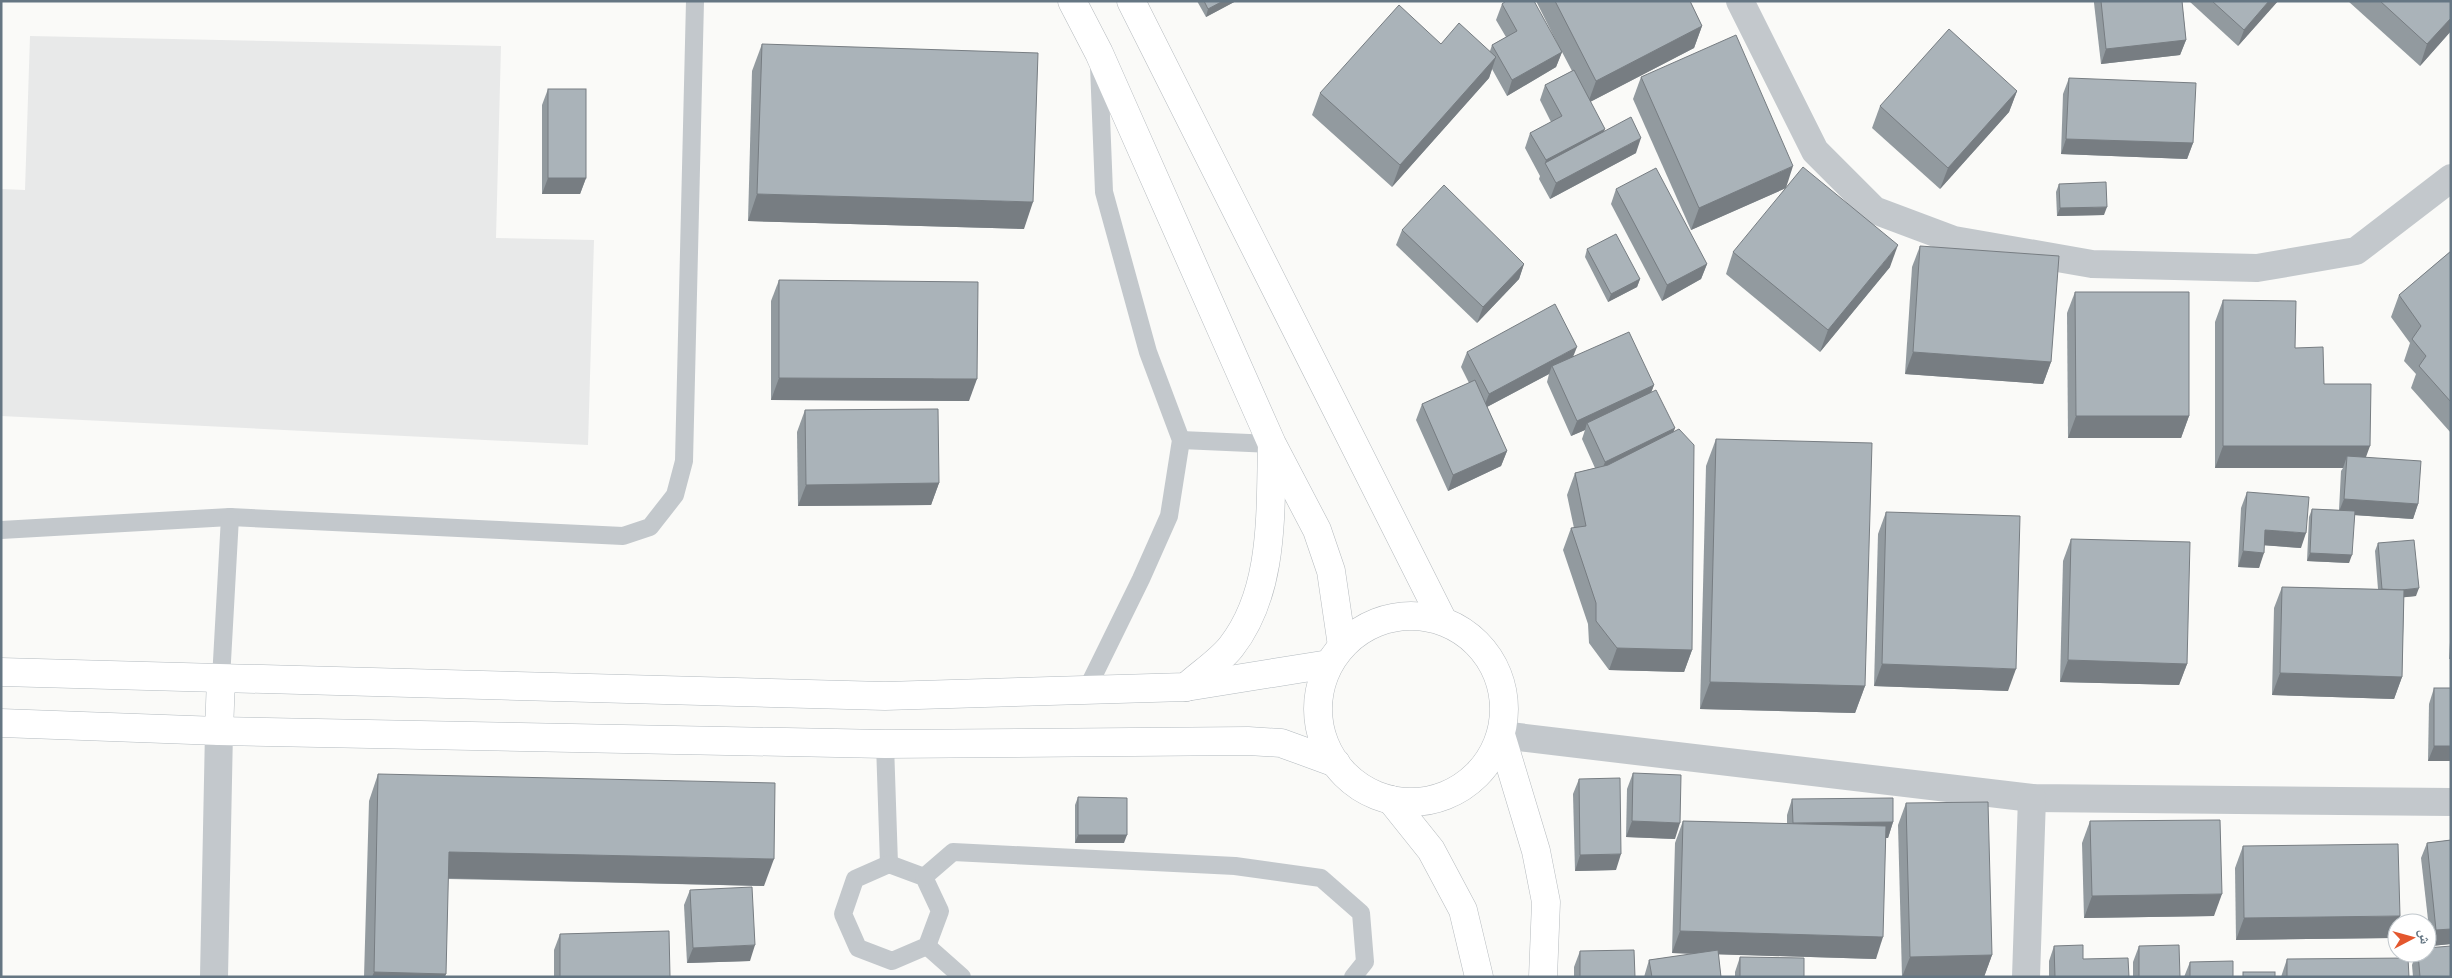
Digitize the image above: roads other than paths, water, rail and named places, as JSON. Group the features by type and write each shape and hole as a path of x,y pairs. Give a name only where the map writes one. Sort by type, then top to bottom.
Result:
{"main road":[{"path":"1072,1 1099,53 1272,444 1317,530 1331,571 1336,655"},
{"path":"1131,1 1443,621"},
{"path":"1186,687 1231,647 1254,607 1269,546 1272,444"},
{"path":"1416,615 1443,621 1468,634 1487,655 1500,680 1504,707 1501,735 1492,756 1459,790 1437,798 1414,802 1391,800 1370,793 1351,780 1336,763 1324,740 1319,715 1321,689 1336,655 1363,628 1389,618 1416,615"},
{"path":"1,672 884,696 1186,687 1336,655"},
{"path":"219,731 221,679"},
{"path":"1,723 219,731 885,744 1248,741 1281,743 1336,763"},
{"path":"1501,735 1536,851 1546,902 1543,977"},
{"path":"1391,800 1431,850 1463,910 1479,977"}],"street":[{"path":"1740,1 1815,151 1874,210 1954,240 2092,264 2257,268 2356,251 2451,178"},
{"path":"214,977 219,731"},
{"path":"1501,735 2032,798 2451,802"},
{"path":"2026,977 2032,798"}],"lane":[{"path":"1,530 230,517 623,536 650,527 675,495 684,461 695,1"},
{"path":"1086,691 1141,579 1169,516 1181,440 1148,352 1104,192 1099,53"},
{"path":"1181,440 1272,444"},
{"path":"221,679 230,517"},
{"path":"885,744 889,864"},
{"path":"924,878 953,852 1235,866 1321,878 1361,913 1366,962 1353,977"},
{"path":"889,864 924,878 940,911 927,946 892,961 858,948 843,914 856,879 889,864"},
{"path":"927,946 962,977"}]}
